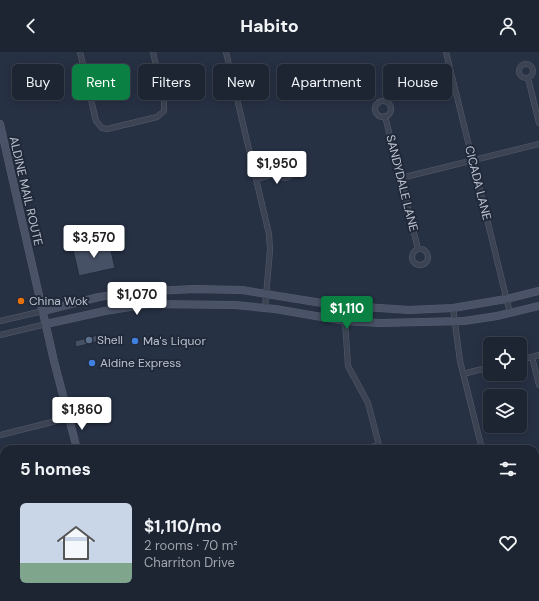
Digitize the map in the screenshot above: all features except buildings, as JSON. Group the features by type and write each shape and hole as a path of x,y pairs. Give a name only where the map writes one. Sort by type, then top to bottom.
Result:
{"main road":[{"name":"ALDINE MAIL ROUTE","path":"0,124 42,311 76,445"},
{"path":"42,311 99,298 152,291 201,288 242,290 348,306 409,310 453,308 506,299 539,291"},
{"path":"152,291 152,304"},
{"path":"46,324 105,311 152,304 235,304 345,321 380,323 454,321 510,313 539,306"}],"street":[{"path":"80,52 96,121 99,125 107,129 161,115 165,107 153,52"},
{"path":"226,52 269,234 270,250 265,308"},
{"name":"CICADA LANE","path":"446,52 510,313"},
{"path":"528,78 539,123"},
{"name":"SANDYDALE LANE","path":"385,116 418,249"},
{"path":"401,178 539,144"},
{"path":"256,179 278,173"},
{"path":"348,306 345,321 348,366 368,404 379,445"},
{"path":"453,308 463,374 481,445"},
{"path":"0,321 42,311"},
{"path":"0,335 46,324"},
{"path":"527,358 539,355"},
{"path":"532,357 539,385"},
{"path":"463,374 483,369"},
{"path":"0,435 68,418"}],"place":[{"name":"China Wok","path":"21,301"},
{"name":"Shell","path":"89,340"},
{"name":"Ma's Liquor","path":"135,341"},
{"name":"Aldine Express","path":"92,363"}]}
